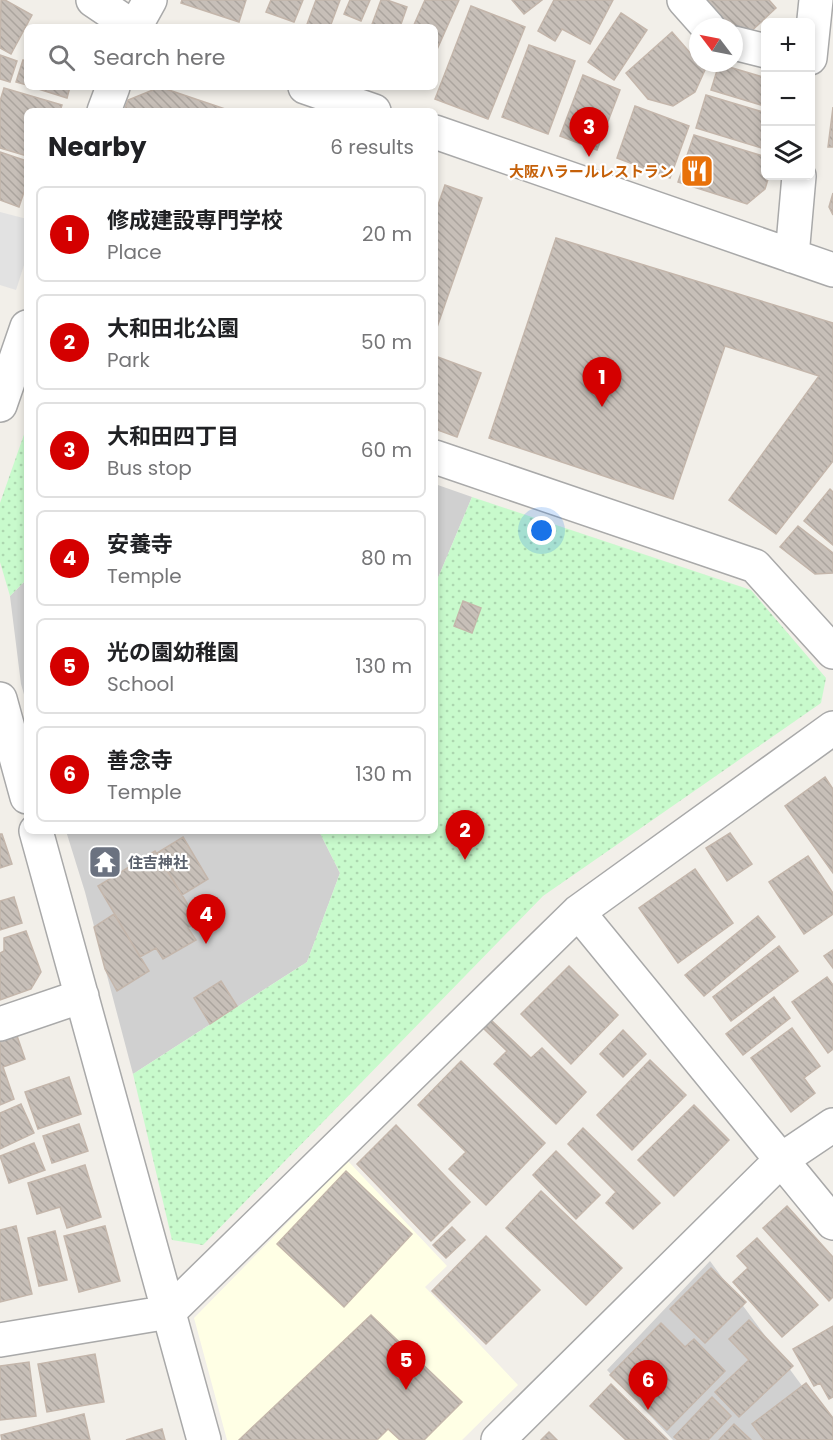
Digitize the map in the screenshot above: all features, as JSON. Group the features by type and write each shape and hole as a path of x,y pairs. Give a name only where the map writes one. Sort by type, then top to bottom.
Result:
{"street":[{"path":"93,0 129,24"},
{"path":"136,24 150,0"},
{"path":"684,0 700,18"},
{"path":"814,18 816,0"},
{"path":"743,45 761,50"},
{"path":"105,108 112,90"},
{"path":"314,90 365,108"},
{"path":"438,133 833,270"},
{"path":"792,256 799,180"},
{"path":"0,405 24,336"},
{"path":"438,458 755,566 833,652"},
{"path":"0,699 17,792"},
{"path":"0,1340 170,1312 578,912 833,728"},
{"path":"37,834 204,1440"},
{"path":"578,912 833,1222"},
{"path":"0,1024 82,996"},
{"path":"498,1440 782,1160 833,1125"}],"shaded area":[{"path":"0,212 24,218 24,265 16,290 0,285"},
{"path":"438,485 472,497 438,578"},
{"path":"24,582 24,694 21,684 10,596"},
{"path":"67,834 320,834 340,873 307,962 133,1074 85,892"},
{"path":"348,1161 447,1266 425,1287 518,1385 462,1440 227,1440 194,1318"},
{"path":"710,1261 833,1428 833,1440 673,1440 607,1370"}],"green space":[{"path":"24,435 24,582 10,596 0,562 0,503"},
{"path":"472,497 751,590 826,678 821,703 543,896 203,1245 172,1240 133,1074 307,962 340,873 320,834 438,834 438,578"}],"building":[{"path":"1,0 5,0 32,15 27,24 24,24 24,30 11,54 0,48"},
{"path":"182,0 246,0 239,22 181,3"},
{"path":"271,0 303,0 294,22 266,12"},
{"path":"316,0 340,0 331,24 307,24"},
{"path":"350,0 370,0 361,21 344,14"},
{"path":"381,0 407,7 401,24 372,24"},
{"path":"425,0 459,0 438,47 438,24 414,24"},
{"path":"512,0 542,0 524,14"},
{"path":"554,0 613,0 590,44 562,29 555,41 538,31"},
{"path":"701,0 769,0 776,8 765,18 761,18 761,22 746,36 743,34 743,18 717,18"},
{"path":"471,6 525,27 488,119 435,99"},
{"path":"621,13 647,30 614,80 588,62"},
{"path":"672,32 689,52 689,72 704,72 695,92 673,106 648,99 626,73"},
{"path":"529,45 575,61 548,134 502,117"},
{"path":"0,55 17,61 10,82 0,79"},
{"path":"23,60 24,60 24,84 16,82"},
{"path":"743,71 761,77 761,105 711,90 717,72"},
{"path":"583,75 620,90 597,150 560,136"},
{"path":"4,88 62,105 61,108 24,108 24,155 0,148 0,101"},
{"path":"42,90 69,90 67,98"},
{"path":"153,90 169,90 222,108 125,108 128,100"},
{"path":"706,95 761,112 761,148 696,128"},
{"path":"635,106 689,126 670,178 617,158"},
{"path":"833,107 833,147 828,147"},
{"path":"694,135 761,155 761,180 768,180 765,189 747,204 678,182"},
{"path":"0,152 24,160 24,192 19,207 0,200"},
{"path":"445,185 482,198 438,324 438,205"},
{"path":"833,193 833,215 829,207"},
{"path":"556,238 833,323 833,461 776,534 729,500 819,376 725,346 673,499 489,438"},
{"path":"438,357 481,373 457,437 438,430"},
{"path":"830,489 833,492 833,545 804,521"},
{"path":"798,526 833,553 833,573 815,574 780,547"},
{"path":"463,601 481,608 472,633 454,626"},
{"path":"825,777 833,789 833,873 785,806"},
{"path":"730,833 752,864 727,881 706,848"},
{"path":"0,834 2,834 12,864 0,868"},
{"path":"183,837 208,879 182,895 157,853"},
{"path":"155,851 198,921 188,928 196,940 163,959 156,948 140,957 98,886"},
{"path":"808,856 833,893 833,914 804,934 769,882"},
{"path":"695,869 733,923 678,963 639,908"},
{"path":"14,897 22,923 0,930 0,901"},
{"path":"114,914 149,971 117,991 105,969 94,927"},
{"path":"758,916 775,937 704,996 685,975"},
{"path":"26,931 41,972 31,989 0,1000 0,953 4,951 4,938"},
{"path":"779,946 798,971 731,1021 713,997"},
{"path":"833,950 833,968 824,956"},
{"path":"569,966 618,1015 571,1064 521,1014"},
{"path":"827,977 833,985 833,1049 828,1053 792,1002"},
{"path":"221,981 237,1006 210,1024 194,998"},
{"path":"774,997 790,1018 743,1055 726,1034"},
{"path":"491,1020 531,1058 542,1048 586,1092 556,1124 494,1064 507,1051 483,1028"},
{"path":"14,1027 25,1059 3,1067 14,1099 0,1105 0,1032"},
{"path":"792,1028 820,1066 804,1078 815,1093 791,1112 751,1058"},
{"path":"623,1030 646,1054 623,1077 600,1054"},
{"path":"650,1060 686,1095 632,1150 597,1115"},
{"path":"461,1061 545,1143 486,1205 449,1169 466,1152 418,1105"},
{"path":"69,1077 81,1114 38,1129 25,1092"},
{"path":"21,1104 34,1133 0,1149 0,1113"},
{"path":"694,1105 729,1140 674,1196 638,1160"},
{"path":"79,1124 88,1151 52,1163 43,1136"},
{"path":"396,1125 470,1202 431,1241 357,1164"},
{"path":"583,1128 660,1203 633,1229 606,1203 616,1192 568,1144"},
{"path":"34,1143 45,1170 9,1183 0,1156"},
{"path":"556,1151 600,1195 576,1219 533,1175"},
{"path":"85,1165 101,1217 67,1228 60,1207 37,1214 28,1183"},
{"path":"346,1171 412,1234 344,1307 277,1244"},
{"path":"541,1191 622,1268 586,1305 506,1228"},
{"path":"787,1206 833,1257 833,1297 829,1301 763,1228"},
{"path":"16,1226 32,1294 0,1302 0,1230"},
{"path":"105,1226 120,1281 79,1292 64,1236"},
{"path":"452,1227 465,1240 446,1258 433,1245"},
{"path":"55,1231 67,1280 39,1286 28,1238"},
{"path":"486,1236 540,1290 486,1344 432,1291"},
{"path":"757,1238 818,1305 782,1337 733,1282 748,1268 737,1256"},
{"path":"711,1268 746,1302 705,1343 670,1309"},
{"path":"371,1315 462,1402 424,1440 400,1440 388,1429 377,1440 239,1440"},
{"path":"749,1320 793,1366 739,1417 715,1392 749,1360 729,1339"},
{"path":"661,1323 685,1347 694,1339 725,1371 667,1430 610,1375"},
{"path":"833,1326 833,1397 829,1399 820,1383 814,1386 793,1349"},
{"path":"95,1354 104,1402 47,1412 38,1364"},
{"path":"29,1362 36,1416 0,1420 0,1366"},
{"path":"806,1383 833,1418 833,1440 764,1440 752,1424"},
{"path":"611,1384 668,1440 626,1440 590,1406"},
{"path":"712,1397 731,1416 708,1440 678,1440 674,1437"},
{"path":"84,1414 90,1440 2,1440 1,1435"},
{"path":"734,1424 751,1440 719,1440"},
{"path":"162,1429 165,1440 126,1440"},
{"path":"549,1432 557,1440 541,1440"}],"place":[{"name":"大和田四丁目","path":"589,157"},
{"name":"大阪ハラールレストラン","path":"697,171"},
{"name":"修成建設専門学校","path":"602,407"},
{"name":"大和田北公園","path":"465,860"},
{"name":"住吉神社","path":"105,862"},
{"name":"安養寺","path":"206,944"},
{"name":"光の園幼稚園","path":"406,1390"},
{"name":"善念寺","path":"648,1410"}]}
